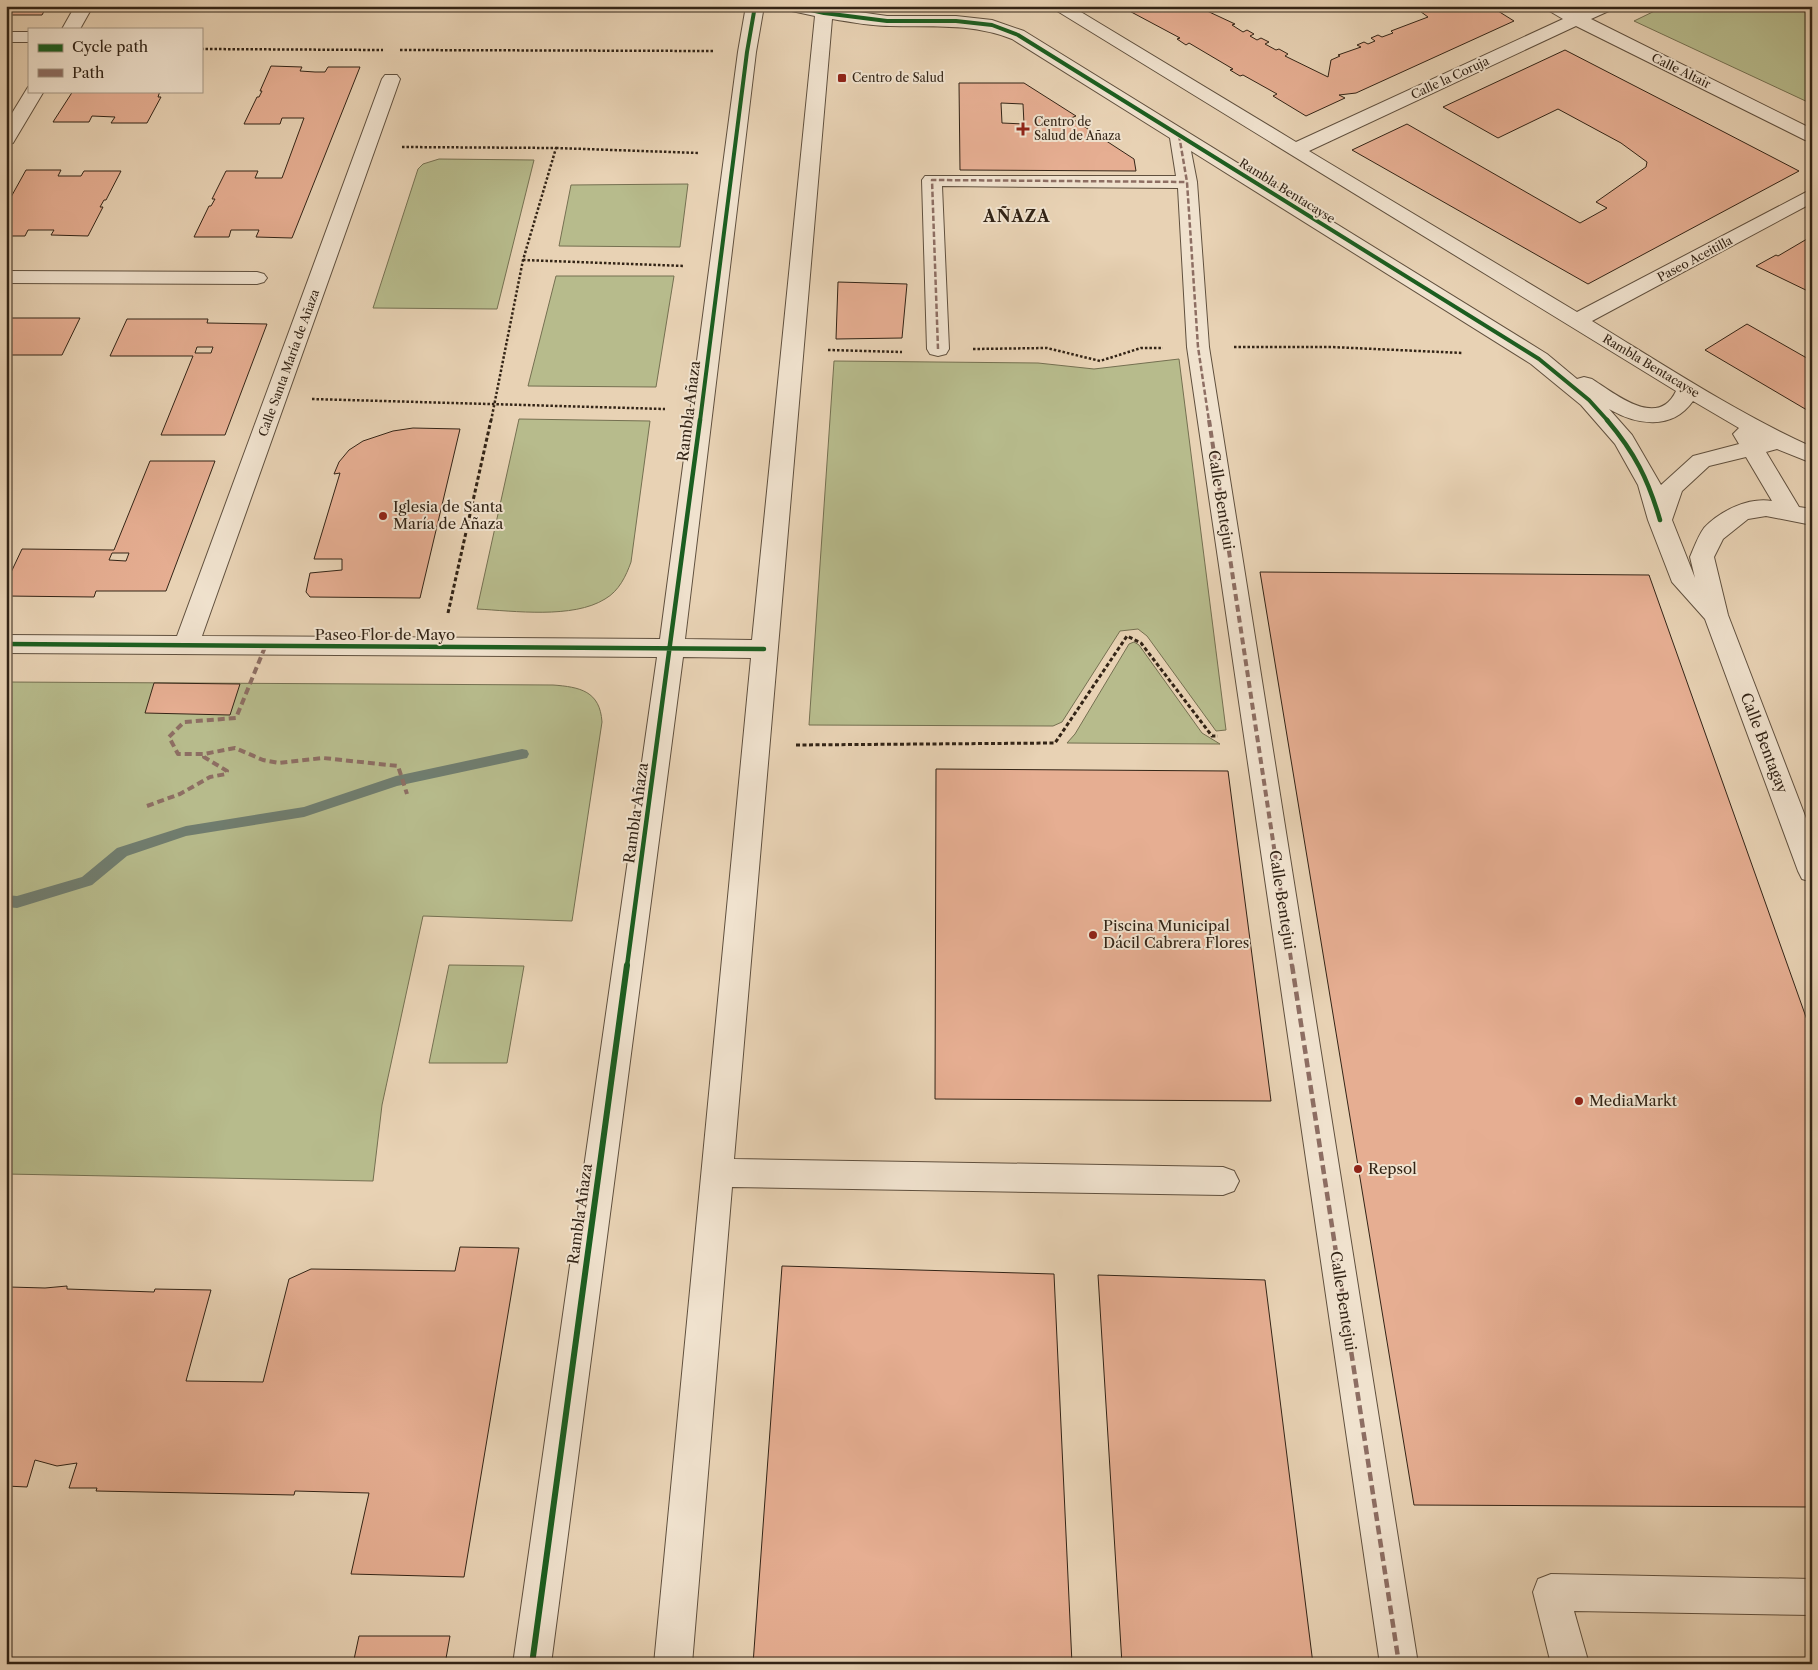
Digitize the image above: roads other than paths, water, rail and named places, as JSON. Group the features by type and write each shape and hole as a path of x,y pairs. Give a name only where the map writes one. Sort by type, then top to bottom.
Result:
{"street":[{"path":"72,28 84,6"},
{"name":"Rambla Añaza","path":"536,1622 671,650 747,52 755,6"},
{"name":"Rambla Bentacayse","path":"793,6 833,10 887,21 956,21 992,25 1018,35 1531,355 1589,400 1624,440 1650,485 1660,520 1684,582 1716,615"},
{"name":"Rambla Bentacayse","path":"1058,6 1688,389 1779,441 1812,456"},
{"name":"Calle Altair","path":"1550,6 1812,136"},
{"name":"Calle la Coruja","path":"1295,150 1605,6"},
{"path":"673,1664 791,349 833,10"},
{"path":"6,37 28,37"},
{"name":"Calle Santa María de Añaza","path":"186,646 391,79"},
{"path":"6,139 33,92"},
{"name":"Calle Bentejui","path":"1179,136 1187,182 1198,347 1399,1664"},
{"path":"938,349 932,180 1187,182"},
{"name":"Paseo Aceitilla","path":"1577,320 1607,306 1812,195"},
{"path":"6,277 257,278"},
{"path":"1531,355 1641,416 1664,414 1683,402 1688,389"},
{"path":"1728,412 1753,448 1788,510"},
{"path":"1660,520 1671,488 1701,461 1779,441"},
{"path":"1716,615 1702,557 1713,534 1741,512 1766,508 1788,510 1812,516"},
{"name":"Calle Bentagay","path":"1716,615 1812,872"},
{"name":"Paseo Flor de Mayo","path":"6,644 671,650 764,649"},
{"path":"717,1173 1223,1181"},
{"path":"1570,1664 1551,1592 1812,1596"},
{"path":"527,1664 536,1622"},
{"path":"532,1664 536,1622"}],"waterway":[{"path":"6,901 17,902 87,881 122,852 186,831 304,812 396,781 522,754"}],"place":[{"name":"Centro de Salud","path":"842,78"},
{"name":"Centro de Salud de Añaza","path":"1023,129"},
{"name":"Iglesia de Santa María de Añaza","path":"383,516"},
{"name":"Piscina Municipal Dácil Cabrera Flores","path":"1093,935"},
{"name":"MediaMarkt","path":"1579,1101"},
{"name":"Repsol","path":"1358,1169"}],"district":[{"name":"AÑAZA","path":"1017,216"}]}
